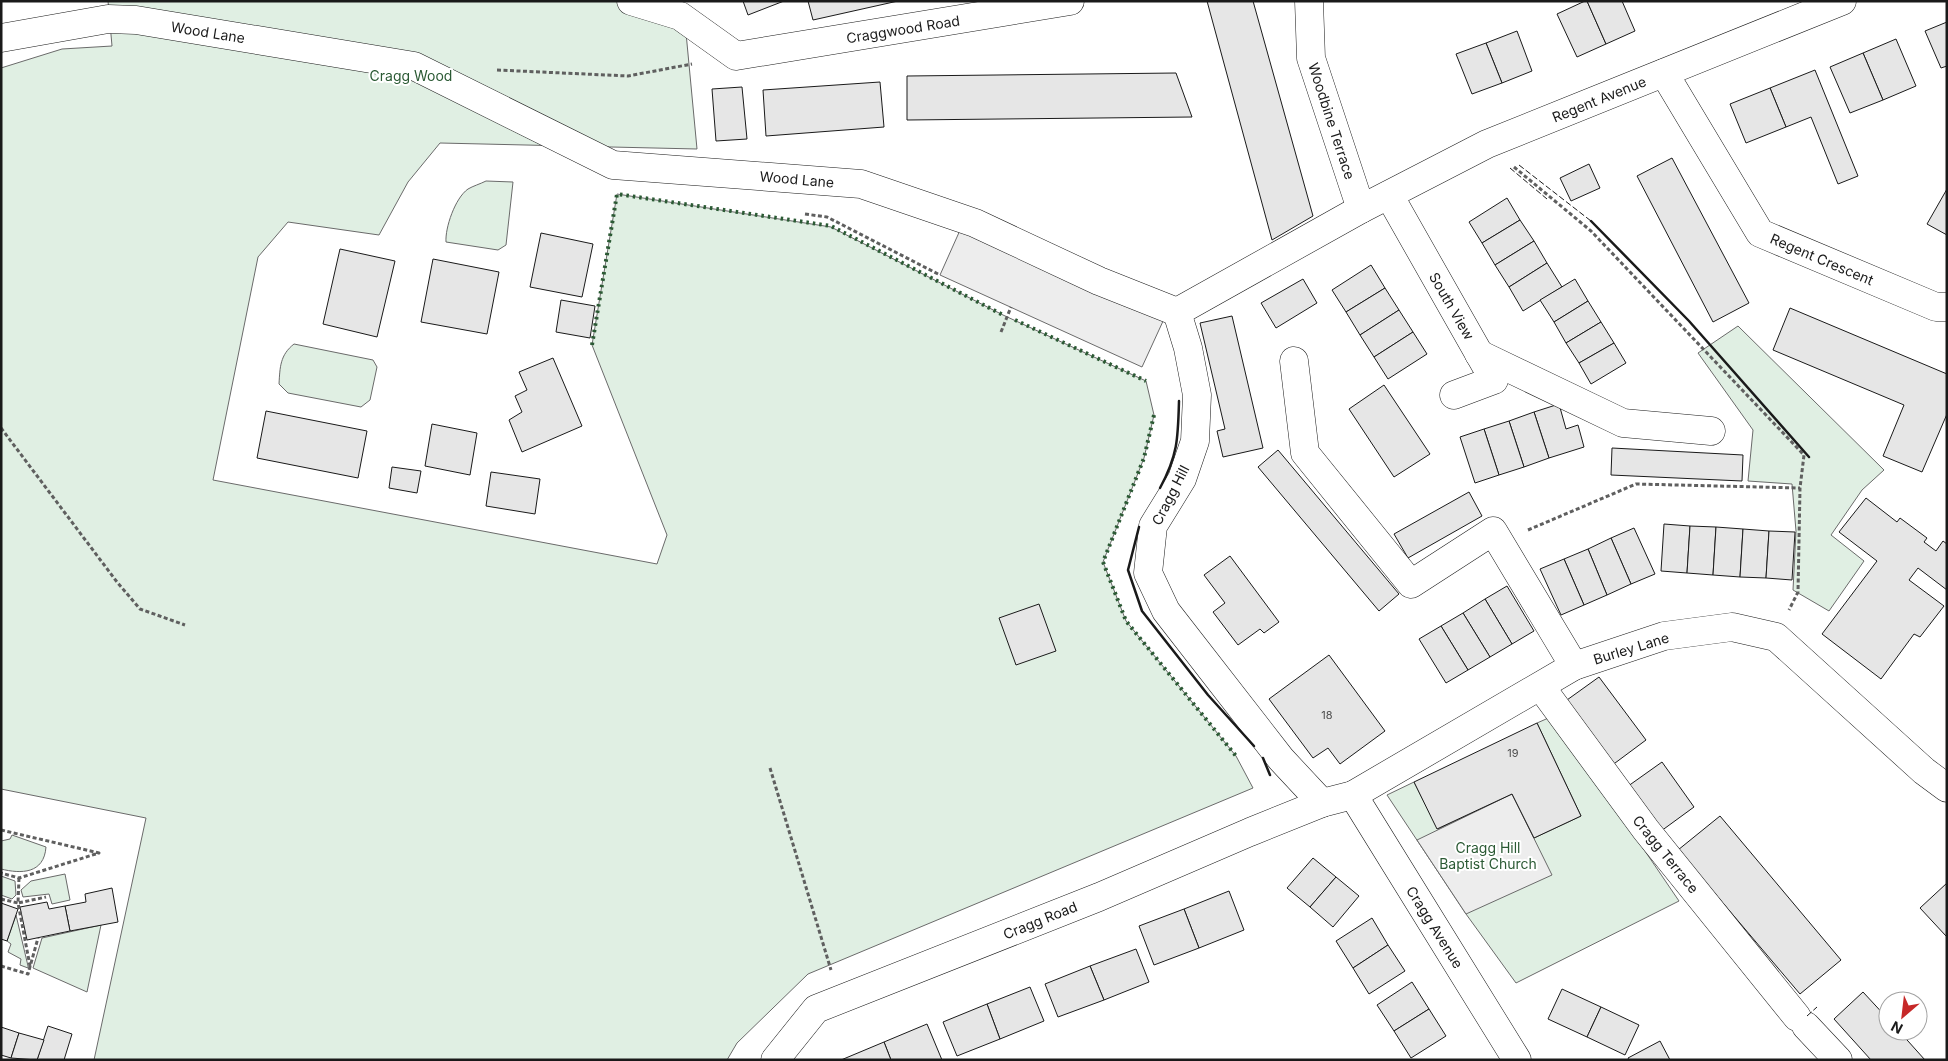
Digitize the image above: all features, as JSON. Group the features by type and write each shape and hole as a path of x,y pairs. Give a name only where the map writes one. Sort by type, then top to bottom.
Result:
{"street":[{"path":"631,1 680,16 736,56"},
{"name":"Craggwood Road","path":"736,56 1070,1"},
{"name":"Woodbine Terrace","path":"1309,1 1311,58 1361,209"},
{"name":"Regent Avenue","path":"1361,209 1487,144 1840,2"},
{"name":"Wood Lane","path":"1,38 108,19 136,20 414,66 613,164 861,184 975,224 1099,281 1177,312"},
{"name":"Regent Crescent","path":"1664,73 1760,233 1936,307 1947,307"},
{"name":"South View","path":"1389,195 1494,380 1454,395"},
{"path":"1177,312 1361,209"},
{"name":"Cragg Hill","path":"1177,312 1188,348 1196,395 1195,441 1182,479 1152,526 1148,573 1166,611 1281,759 1322,803"},
{"path":"1479,354 1623,422 1710,432"},
{"path":"1294,361 1305,454 1411,584 1493,531 1574,666"},
{"name":"Burley Lane","path":"1322,803 1353,795 1541,687 1574,666 1664,636 1732,627 1776,638 1924,771 1947,788"},
{"name":"Cragg Terrace","path":"1541,687 1646,830 1802,1021 1838,1060"},
{"name":"Cragg Avenue","path":"1353,795 1517,1060"},
{"name":"Cragg Road","path":"775,1060 816,1009 1099,897 1322,803"}],"path":[{"path":"492,70 628,76 736,56"},
{"path":"1487,144 1591,231 1804,456 1800,488 1798,574"},
{"path":"800,213 827,217 940,275"},
{"path":"1002,332 1011,308"},
{"path":"1,428 117,582 140,608 185,624"},
{"path":"1502,546 1524,532 1636,484 1800,488"},
{"path":"770,768 823,951"},
{"path":"1,830 99,853 19,878 1,873"},
{"path":"19,878 18,903 30,966"},
{"path":"1,899 18,903 46,897"},
{"path":"1,966 28,974 38,938"}],"green space":[{"name":"Cragg Wood","path":"108,1 683,1 697,149 440,143 408,182 379,235 288,222 258,257 213,480 657,564 667,535 592,345 617,194 831,227 1003,315 1146,381 1154,415 1144,458 1103,562 1126,621 1236,756 1253,788 808,974 737,1043 727,1060 94,1060 146,818 1,789 1,68 62,49 112,46"},
{"path":"486,181 513,182 506,245 498,250 446,242 449,221 459,199 468,189"},
{"path":"1738,326 1884,470 1862,490 1831,535 1864,561 1829,611 1793,590 1796,531 1792,484 1748,481 1753,430 1698,353"},
{"path":"294,344 373,360 377,367 370,400 361,407 288,393 279,384 280,372 283,357"},
{"path":"1553,716 1679,901 1516,983 1466,914 1387,795 1414,782 1438,829 1512,794 1534,838 1581,816 1537,723"},
{"path":"12,835 46,847 41,863 30,870 24,871 1,869 1,841 10,839"},
{"path":"65,874 70,900 52,904 49,894 23,897 21,890 31,881"},
{"path":"1,876 15,881 16,895 12,899 1,895"},
{"path":"16,915 28,968 20,965 21,959 8,952 11,944 7,941"},
{"path":"101,925 87,992 33,968 42,938"}],"shaded area":[{"path":"961,228 1164,319 1142,367 940,275"},
{"path":"1512,794 1552,875 1466,914 1417,840"}],"building":[{"path":"743,1 784,1 748,15"},
{"path":"808,1 898,1 813,20"},
{"path":"1207,1 1253,1 1313,216 1272,240"},
{"path":"1587,1 1606,44 1577,57 1557,14"},
{"path":"1587,1 1622,1 1635,31 1606,44"},
{"path":"1947,22 1947,66 1941,68 1925,31"},
{"path":"1517,31 1532,71 1502,83 1486,43"},
{"path":"1896,39 1916,86 1883,100 1863,53"},
{"path":"1486,43 1502,83 1472,94 1456,54"},
{"path":"1863,53 1883,100 1850,113 1830,67"},
{"path":"1815,70 1858,176 1838,184 1811,117 1786,127 1770,88"},
{"path":"1176,73 1192,117 907,120 907,76"},
{"path":"880,82 884,127 766,136 763,90"},
{"path":"742,87 747,139 716,141 712,89"},
{"path":"1770,88 1786,127 1746,143 1730,104"},
{"path":"1672,158 1749,303 1713,322 1637,176"},
{"path":"1589,164 1600,188 1571,201 1560,178"},
{"path":"1947,189 1947,235 1927,224"},
{"path":"1507,198 1520,220 1482,243 1469,222"},
{"path":"1520,220 1534,241 1495,265 1482,243"},
{"path":"541,233 593,244 582,297 530,287"},
{"path":"1534,241 1547,263 1509,287 1495,265"},
{"path":"340,249 395,261 377,337 323,324"},
{"path":"433,259 499,272 487,334 421,322"},
{"path":"1547,263 1562,287 1523,311 1509,287"},
{"path":"1371,265 1385,288 1346,312 1332,290"},
{"path":"1303,279 1317,303 1276,328 1261,303"},
{"path":"1575,279 1588,301 1554,322 1540,300"},
{"path":"1385,288 1399,310 1360,335 1346,312"},
{"path":"561,300 595,306 590,338 556,332"},
{"path":"1588,301 1601,322 1566,343 1554,322"},
{"path":"1790,308 1947,374 1947,414 1922,472 1883,456 1904,405 1773,350"},
{"path":"1399,310 1413,332 1374,357 1360,335"},
{"path":"1232,316 1263,448 1223,457 1217,431 1225,429 1200,323"},
{"path":"1601,322 1614,343 1579,363 1566,343"},
{"path":"1413,332 1427,354 1388,379 1374,357"},
{"path":"1614,343 1626,363 1591,384 1579,363"},
{"path":"553,358 582,426 522,452 509,420 522,412 515,396 527,390 519,372"},
{"path":"1384,385 1430,454 1394,477 1349,409"},
{"path":"1559,404 1566,429 1578,425 1584,447 1549,458 1534,412"},
{"path":"266,411 367,431 358,478 257,458"},
{"path":"1534,412 1549,458 1524,467 1509,421"},
{"path":"1509,421 1524,467 1499,475 1484,429"},
{"path":"432,424 477,433 470,475 425,466"},
{"path":"1484,429 1499,475 1475,483 1460,437"},
{"path":"1612,448 1743,455 1742,481 1611,475"},
{"path":"1278,450 1399,594 1379,611 1258,467"},
{"path":"392,467 421,471 417,493 389,488"},
{"path":"491,472 540,479 535,514 486,506"},
{"path":"1469,492 1482,516 1408,558 1394,534"},
{"path":"1866,498 1897,522 1900,518 1927,538 1924,542 1936,551 1943,541 1947,544 1947,590 1918,568 1909,580 1944,606 1920,637 1914,634 1881,679 1822,634 1877,561 1839,532"},
{"path":"1664,524 1690,526 1687,573 1661,571"},
{"path":"1690,526 1716,527 1713,575 1687,573"},
{"path":"1716,527 1743,529 1740,577 1713,575"},
{"path":"1634,528 1655,574 1631,584 1611,538"},
{"path":"1743,529 1769,531 1766,578 1740,577"},
{"path":"1769,531 1795,532 1792,580 1766,578"},
{"path":"1611,538 1631,584 1607,595 1588,549"},
{"path":"1588,549 1607,595 1584,605 1564,559"},
{"path":"1230,556 1279,622 1264,633 1260,629 1238,645 1213,612 1225,603 1204,575"},
{"path":"1564,559 1584,605 1561,615 1540,569"},
{"path":"1507,586 1534,631 1512,644 1485,599"},
{"path":"1485,599 1512,644 1490,657 1463,613"},
{"path":"1039,604 1056,651 1016,665 999,618"},
{"path":"1463,613 1490,657 1468,670 1441,626"},
{"path":"1441,626 1468,670 1446,683 1419,639"},
{"path":"1329,655 1385,731 1340,764 1328,748 1313,758 1269,699"},
{"path":"1599,677 1646,740 1607,769 1560,705"},
{"name":"Cragg Hill Baptist Church","path":"1537,723 1581,816 1534,838 1512,794 1437,829 1414,782"},
{"path":"1662,762 1694,807 1657,834 1624,789"},
{"path":"1720,816 1841,960 1800,994 1678,850"},
{"path":"1313,858 1336,877 1310,907 1287,888"},
{"path":"1336,877 1359,896 1333,927 1310,907"},
{"path":"1947,883 1947,935 1946,936 1920,908"},
{"path":"112,888 118,922 70,931 65,906 86,902 85,894"},
{"path":"1229,891 1244,930 1199,948 1184,909"},
{"path":"47,902 49,909 65,906 70,931 27,940 20,907"},
{"path":"1,903 18,909 7,941 1,939"},
{"path":"1184,909 1199,948 1154,965 1139,926"},
{"path":"1372,918 1388,945 1353,968 1336,941"},
{"path":"1388,945 1405,971 1369,994 1353,968"},
{"path":"1136,949 1149,982 1104,1000 1090,966"},
{"path":"1090,966 1104,1000 1058,1017 1045,984"},
{"path":"1412,982 1429,1009 1394,1031 1377,1005"},
{"path":"1030,987 1044,1021 1000,1039 987,1004"},
{"path":"1562,989 1601,1007 1587,1037 1548,1019"},
{"path":"1863,992 1878,1008 1878,1041 1908,1041 1925,1060 1871,1060 1834,1019"},
{"path":"987,1004 1000,1039 957,1056 943,1022"},
{"path":"1601,1007 1639,1025 1625,1055 1587,1037"},
{"path":"1429,1009 1446,1036 1411,1058 1394,1031"},
{"path":"927,1024 942,1060 891,1060 884,1042"},
{"path":"48,1026 72,1034 64,1060 37,1060"},
{"path":"1,1027 19,1033 11,1058 1,1055"},
{"path":"19,1033 44,1040 37,1060 11,1058"},
{"path":"1660,1041 1670,1060 1629,1060 1628,1058"},
{"path":"884,1042 891,1060 841,1060"}],"hedge":[{"path":"592,345 617,194 831,226 1003,315"},
{"path":"1015,320 1146,381"},
{"path":"1154,415 1144,458 1103,562 1126,621 1236,756"}],"fence":[{"path":"1519,165 1591,221"},
{"path":"1510,168 1547,199"},
{"path":"1807,1016 1817,1007"}],"wall":[{"path":"1591,221 1689,321 1809,457"},
{"path":"1160,488 1174,456 1179,401"},
{"path":"1139,527 1128,570 1142,611 1208,695 1254,746"},
{"path":"1263,758 1270,775"}]}
